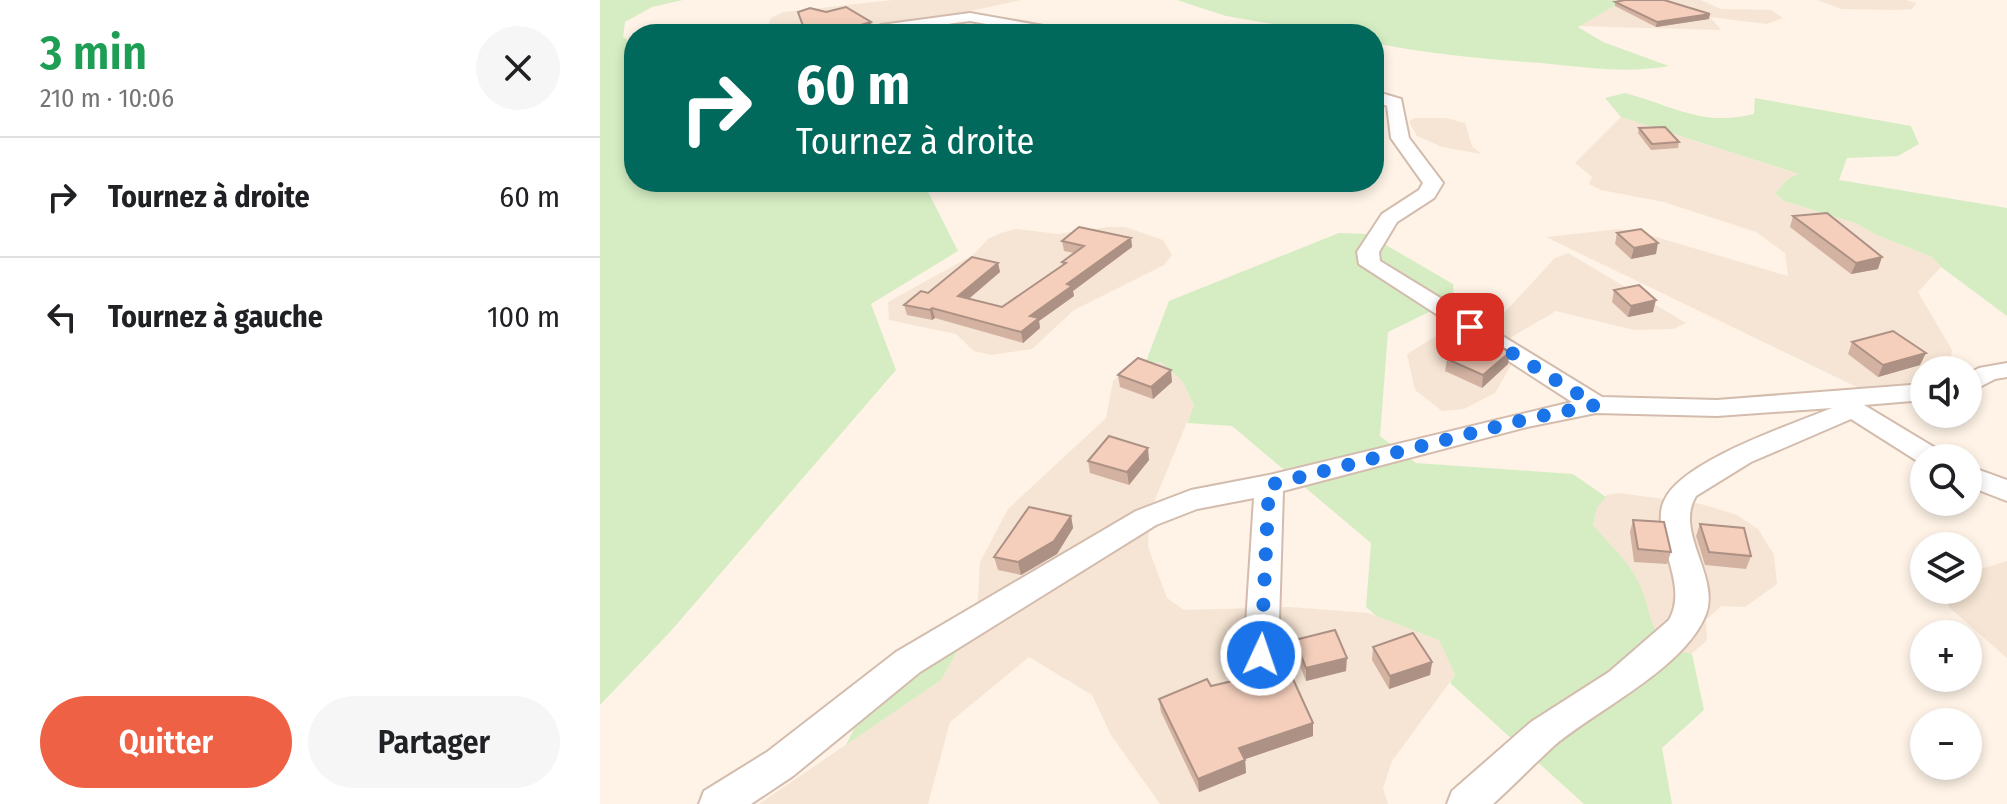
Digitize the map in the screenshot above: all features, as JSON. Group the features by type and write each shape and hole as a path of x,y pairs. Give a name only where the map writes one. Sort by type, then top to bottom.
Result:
{"street":[{"path":"918,24 970,17 1010,24"},
{"path":"1384,99 1395,103 1400,138 1433,183 1427,194 1389,218 1368,252 1370,264 1596,405"},
{"path":"1982,377 2007,370"},
{"path":"718,804 780,764 888,675 1146,518 1191,500 1269,485 1527,419 1596,405 1717,408 1845,405 1910,394"},
{"path":"1845,405 1910,445"},
{"path":"1466,804 1544,733 1621,682 1681,629 1690,613 1693,597 1675,521 1677,503 1686,489 1741,456 1845,405"},
{"path":"1982,481 2007,491"},
{"path":"1261,655 1269,485"}],"shaded area":[{"path":"893,0 1021,0 938,18 924,24 769,24 771,18 783,12"},
{"path":"1624,0 1701,0 1721,9 1771,10 1783,18 1767,24 1710,17 1721,30 1577,26"},
{"path":"1817,0 1906,0 1916,3 1912,9 1842,9"},
{"path":"1621,117 1801,175 1788,179 1775,193 1784,201 1855,223 1932,257 1941,267 1918,292 1952,350 1951,356 1910,356 1910,384 1867,392 1546,237 1619,229 1639,232 1788,276 1785,253 1756,232 1664,202 1601,190 1589,184 1592,177 1575,163"},
{"path":"1414,118 1446,118 1465,123 1472,146 1481,154 1442,147 1417,136 1409,122"},
{"path":"1125,227 1163,240 1172,255 1164,265 1074,310 1032,349 991,355 974,351 956,334 889,320 888,302 973,255 988,239 1001,233 1016,229 1058,234"},
{"path":"1568,253 1686,323 1673,329 1634,330 1556,311 1508,339 1514,360 1495,393 1464,409 1442,411 1415,390 1407,354 1456,324 1504,313 1555,258"},
{"path":"1161,362 1182,381 1194,405 1150,512 1148,547 1167,598 1184,610 1290,607 1368,613 1439,640 1455,675 1392,761 1383,788 1388,804 1160,804 1111,735 1092,695 1029,657 950,722 928,804 759,804 941,680 977,617 980,562 1008,509 1106,418 1113,381 1129,367"},
{"path":"1618,493 1701,504 1737,515 1758,529 1774,555 1777,584 1745,607 1721,606 1706,620 1707,640 1690,655 1665,644 1651,624 1637,579 1593,525 1597,508 1607,495"},
{"path":"2007,561 2007,658 1982,636 1982,620 1964,620 1948,604 1982,604 1982,569"}],"green space":[{"path":"600,0 683,0 652,7 624,24 624,192 928,192 958,251 871,304 896,370 670,632 600,705"},
{"path":"1177,0 1624,0 1578,27 1603,42 1669,66 1604,69 1477,58 1384,45 1384,24 1272,24 1226,16"},
{"path":"1625,93 1688,113 1719,118 1754,114 1755,98 1911,126 1919,144 1898,156 1847,158 1839,180 2007,208 2007,316 1932,257 1855,223 1784,201 1775,193 1788,179 1799,174 1621,117 1605,98"},
{"path":"1339,233 1367,234 1453,284 1454,300 1388,332 1380,436 1416,463 1573,474 1606,497 1597,508 1593,525 1633,572 1658,635 1677,650 1692,654 1704,710 1662,748 1672,804 1584,804 1450,683 1455,675 1439,640 1376,616 1366,607 1371,543 1232,426 1187,423 1194,405 1182,381 1161,362 1145,364 1169,301"},
{"path":"961,645 941,680 846,745 880,677"}],"building":[{"path":"1664,0 1710,14 1657,22 1615,2"},
{"path":"846,7 871,22 802,24 798,12 810,8 826,12"},
{"path":"1665,127 1679,142 1652,144 1639,128"},
{"path":"1827,213 1882,257 1856,263 1793,216"},
{"path":"1079,227 1131,238 1067,284 1072,286 1030,316 1039,318 1021,332 932,308 904,305 921,291 928,293 972,257 998,263 958,296 1002,307 1066,263 1062,262 1084,246 1062,241"},
{"path":"1641,229 1658,243 1634,248 1617,233"},
{"path":"1639,285 1656,300 1631,306 1614,290"},
{"path":"1893,331 1926,353 1883,365 1852,342"},
{"path":"1477,334 1510,352 1483,375 1447,359"},
{"path":"1138,358 1171,370 1151,387 1118,375"},
{"path":"1109,436 1148,448 1127,472 1088,461"},
{"path":"1029,507 1071,516 1054,541 1018,562 994,557"},
{"path":"1633,520 1664,522 1671,552 1638,549"},
{"path":"1700,524 1744,528 1751,556 1709,552"},
{"path":"1335,630 1347,658 1306,668 1295,640"},
{"path":"1413,633 1432,662 1390,676 1373,647"},
{"path":"1288,668 1313,723 1239,748 1245,760 1198,779 1159,699 1207,679 1211,686"}],"route":[{"path":"1261,655 1269,485 1527,419 1596,405 1470,327"}]}
